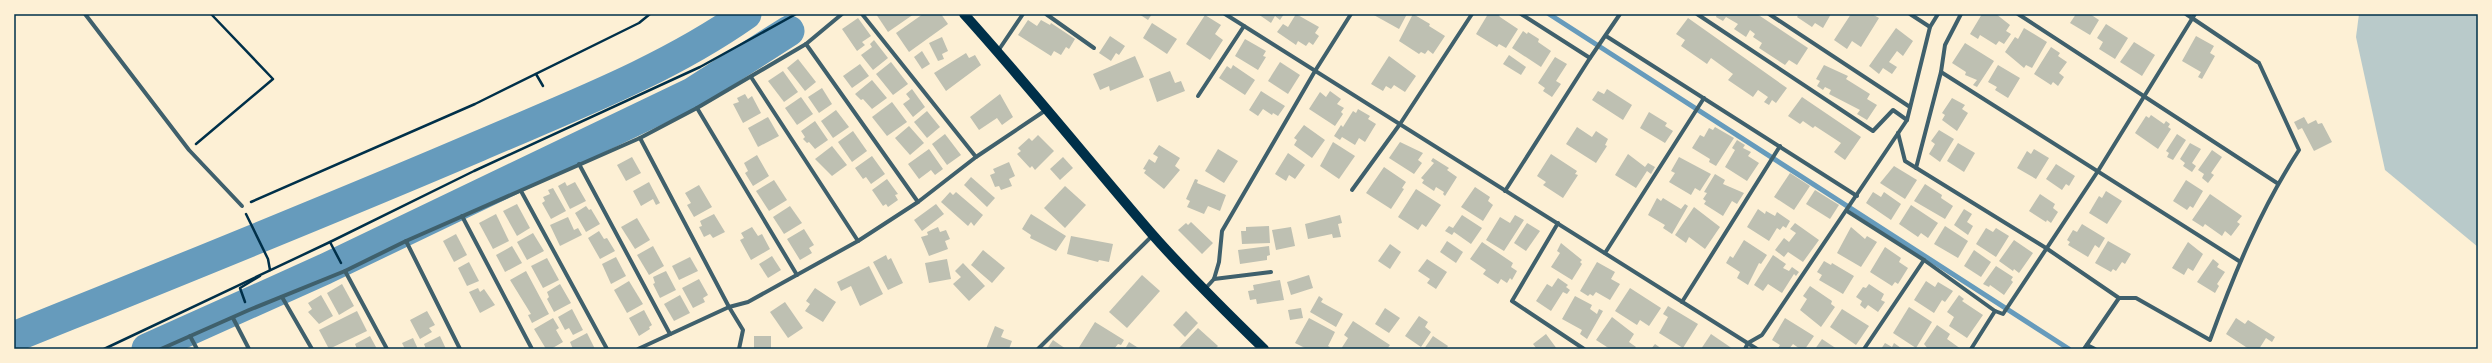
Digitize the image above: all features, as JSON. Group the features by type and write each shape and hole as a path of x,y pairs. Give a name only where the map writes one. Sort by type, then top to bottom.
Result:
{"main road":[{"path":"964,14 1048,109 1153,234 1204,290 1264,349"}],"street":[{"path":"85,14 190,150 242,206"},
{"path":"161,349 345,271 406,241 640,138 697,108 806,44 842,14"},
{"path":"862,14 976,157"},
{"path":"997,51 1023,14"},
{"path":"1046,14 1094,48"},
{"path":"1226,14 1757,349"},
{"path":"1204,290 1214,279 1219,262 1222,231 1315,70 1351,14"},
{"path":"1352,190 1400,124 1472,14"},
{"path":"1521,14 1590,58"},
{"path":"1506,191 1590,58 1620,14"},
{"path":"1697,14 1873,131 1893,110 1907,120"},
{"path":"1769,14 1910,107"},
{"path":"1910,14 1930,27"},
{"path":"1745,349 1748,343 1762,335 1907,120 1930,27 1938,14"},
{"path":"1916,168 1941,72 1945,45 1962,14"},
{"path":"2018,14 2146,96 2277,183"},
{"path":"1898,133 1905,161 2046,248 2120,298 2136,298 2210,340 2239,261 2277,183 2299,150 2259,63 2194,16 2186,14"},
{"path":"1847,211 1924,260 1995,311 2002,314 2098,171 2146,96 2194,16"},
{"path":"1198,96 1244,26"},
{"path":"1606,36 1857,196"},
{"path":"806,44 918,202"},
{"path":"1941,72 2239,261"},
{"path":"751,77 858,241"},
{"path":"1605,253 1704,98"},
{"path":"697,108 797,275"},
{"path":"638,349 729,307 748,302 858,241 918,202 976,157 1048,109"},
{"path":"640,138 729,307 744,330 739,349"},
{"path":"1682,302 1780,146"},
{"path":"580,164 670,334"},
{"path":"520,191 606,349"},
{"path":"462,216 532,349"},
{"path":"1558,224 1512,301 1584,349"},
{"path":"1038,349 1153,234"},
{"path":"406,241 460,349"},
{"path":"1864,349 1924,260"},
{"path":"345,271 387,349"},
{"path":"1214,279 1271,272"},
{"path":"282,297 312,349"},
{"path":"2084,349 2120,298"},
{"path":"1971,349 1995,311"},
{"path":"233,318 249,349"},
{"path":"190,336 198,349"},
{"path":"2087,345 2094,349"}],"path":[{"path":"190,150 273,79 211,14"},
{"path":"242,206 475,104 639,23 650,14"},
{"path":"104,349 330,242 474,171 700,67 796,14"},
{"path":"536,74 543,86"},
{"path":"249,221 268,259 270,270"},
{"path":"330,242 343,266"},
{"path":"242,297 240,288 270,270"}],"shaded area":[{"path":"2359,14 2478,14 2478,247 2385,170 2356,37"}],"building":[{"path":"876,14 914,14 888,32"},
{"path":"923,14 941,14 948,24 909,52 896,33"},
{"path":"1139,14 1152,14 1148,20"},
{"path":"1258,14 1284,14 1280,20 1275,16 1271,23"},
{"path":"1296,14 1319,27 1315,33 1319,36 1313,45 1309,42 1306,46 1298,41 1296,45 1277,32 1283,24 1288,27"},
{"path":"1372,14 1407,14 1399,29"},
{"path":"1413,14 1430,24 1429,26 1445,36 1433,54 1428,50 1425,54 1421,52 1419,54 1399,41"},
{"path":"1488,14 1498,14 1518,29 1506,48 1499,44 1497,47 1476,34"},
{"path":"1717,14 1757,14 1808,48 1797,65 1789,60 1785,65 1759,48 1762,43 1753,37 1755,34 1750,30 1746,37 1734,29 1738,24 1726,17 1723,21 1716,17"},
{"path":"1799,14 1831,14 1823,28 1815,23 1812,27 1797,17"},
{"path":"1851,14 1872,14 1879,18 1861,47 1852,41 1847,49 1834,40"},
{"path":"1982,14 1996,14 2010,25 2006,31 2011,34 2004,44 1999,41 1996,45 1980,35 1978,39 1970,34"},
{"path":"2076,14 2090,14 2099,20 2090,35 2070,23"},
{"path":"1205,15 1221,25 1215,34 1223,40 1210,60 1186,44"},
{"path":"858,18 871,36 862,42 865,45 857,51 842,29"},
{"path":"1688,18 1787,88 1776,103 1772,100 1769,105 1764,102 1768,97 1758,90 1753,97 1728,80 1733,74 1711,58 1707,64 1681,46 1685,40 1676,34"},
{"path":"1028,20 1037,26 1041,20 1050,25 1051,23 1075,39 1069,49 1066,47 1061,55 1054,51 1051,56 1018,35"},
{"path":"1152,23 1177,39 1167,54 1143,38"},
{"path":"2106,24 2128,38 2115,59 2099,49 2103,42 2097,38"},
{"path":"1896,28 1913,41 1903,56 1897,51 1889,62 1897,67 1892,74 1883,68 1879,74 1869,66"},
{"path":"2024,28 2047,42 2032,68 2026,65 2024,68 2005,52 2015,37 2018,39"},
{"path":"1523,31 1527,34 1528,32 1539,39 1538,42 1551,51 1541,67 1512,48"},
{"path":"1110,36 1125,46 1119,55 1116,53 1111,61 1099,53"},
{"path":"2196,36 2214,46 2210,53 2215,56 2202,79 2198,77 2201,72 2182,61"},
{"path":"942,37 948,51 942,54 944,59 938,61 929,43"},
{"path":"1245,39 1266,51 1263,56 1266,57 1258,70 1235,56"},
{"path":"874,40 888,58 873,70 861,55 872,47 870,44"},
{"path":"2134,42 2155,55 2142,76 2120,62"},
{"path":"1965,43 1994,61 1977,87 1973,85 1977,80 1965,75 1966,72 1952,63"},
{"path":"2051,47 2060,53 2058,56 2067,62 2059,73 2064,77 2058,86 2053,82 2051,85 2034,74"},
{"path":"922,51 930,64 922,69 914,57"},
{"path":"966,53 969,58 975,55 981,65 946,91 934,73"},
{"path":"1509,55 1526,67 1521,75 1503,64"},
{"path":"1135,56 1144,77 1110,91 1109,86 1100,90 1093,74"},
{"path":"1389,56 1416,76 1405,92 1394,85 1391,89 1386,86 1383,91 1371,84"},
{"path":"1555,57 1567,64 1556,81 1561,84 1552,97 1543,91 1545,88 1538,83"},
{"path":"798,59 816,82 805,91 787,68"},
{"path":"891,62 908,84 893,95 876,74"},
{"path":"1280,62 1300,75 1288,94 1268,81"},
{"path":"860,64 869,76 852,88 843,76"},
{"path":"1233,65 1255,80 1245,95 1219,78 1227,66 1231,69"},
{"path":"1824,65 1848,76 1846,79 1870,94 1867,99 1877,105 1867,120 1857,114 1860,110 1829,94 1831,90 1825,87 1823,90 1817,86 1820,81 1816,79"},
{"path":"1998,65 2020,78 2008,98 1995,90 1997,87 1988,82"},
{"path":"783,71 798,92 784,102 768,81"},
{"path":"1170,71 1175,83 1181,81 1185,91 1157,102 1149,79"},
{"path":"872,80 887,98 872,109 863,99 861,100 855,94"},
{"path":"822,88 832,104 819,113 808,97"},
{"path":"912,89 925,107 913,117 903,104 910,99 906,94"},
{"path":"1607,89 1632,105 1623,120 1592,100 1598,91 1604,94"},
{"path":"1261,91 1285,106 1278,116 1273,113 1272,115 1263,109 1258,116 1249,110"},
{"path":"1330,91 1341,99 1337,104 1344,108 1341,112 1343,114 1335,126 1309,109 1320,92 1326,97"},
{"path":"745,94 748,99 752,96 761,113 743,123 733,104 739,102 737,98"},
{"path":"1000,94 1013,117 1002,125 997,118 979,130 970,117"},
{"path":"801,97 813,114 797,125 785,108"},
{"path":"1802,97 1861,137 1845,160 1834,152 1841,143 1815,126 1813,128 1803,121 1800,124 1788,116"},
{"path":"1952,98 1965,105 1962,109 1968,113 1957,131 1942,120 1945,115 1942,113"},
{"path":"892,102 907,122 887,136 872,117"},
{"path":"1358,109 1370,116 1368,119 1376,124 1365,142 1359,138 1355,145 1342,137 1340,140 1334,136 1341,125 1343,127 1353,111 1356,113"},
{"path":"836,110 849,127 833,138 821,121"},
{"path":"927,111 940,127 927,138 914,122"},
{"path":"1649,112 1667,123 1665,126 1673,131 1665,143 1640,128"},
{"path":"2151,115 2164,124 2166,121 2170,124 2168,127 2171,129 2158,149 2135,133 2146,116 2149,118"},
{"path":"768,117 779,136 758,147 748,128"},
{"path":"2304,117 2308,124 2316,120 2318,124 2322,123 2332,142 2314,151 2302,128 2298,130 2294,122"},
{"path":"815,121 828,140 815,149 809,142 807,143 803,139 805,137 801,131"},
{"path":"1304,125 1325,140 1312,158 1294,145 1297,140 1294,138"},
{"path":"909,126 924,143 910,155 895,138"},
{"path":"1577,127 1592,137 1596,131 1608,139 1605,145 1607,146 1596,163 1566,144"},
{"path":"1715,127 1734,138 1716,166 1709,162 1710,159 1692,148 1700,135 1704,137 1709,128 1713,130"},
{"path":"1939,130 1954,139 1940,162 1929,154 1935,144 1931,141"},
{"path":"853,131 867,151 852,162 838,142"},
{"path":"945,134 961,155 947,165 932,144"},
{"path":"2177,134 2186,140 2173,160 2167,157 2169,153 2166,151"},
{"path":"1038,135 1054,151 1035,170 1032,166 1030,168 1017,154 1021,151 1018,148 1029,138 1032,141"},
{"path":"1737,140 1745,145 1743,148 1751,152 1748,156 1759,163 1747,181 1725,167 1735,150 1732,148"},
{"path":"1333,142 1355,156 1339,179 1320,166"},
{"path":"1400,142 1423,153 1418,160 1422,163 1414,174 1389,158"},
{"path":"1958,143 1975,153 1964,172 1947,161"},
{"path":"2190,143 2201,149 2192,163 2196,166 2192,172 2183,166 2185,163 2180,159"},
{"path":"1159,145 1180,158 1175,166 1180,170 1164,189 1144,173 1146,170 1143,169 1149,159 1155,163 1158,157 1153,154"},
{"path":"832,146 847,165 832,176 815,159"},
{"path":"929,149 943,169 935,175 931,170 919,179 908,164"},
{"path":"1218,149 1238,161 1224,183 1205,171"},
{"path":"2034,149 2049,158 2036,179 2017,168 2027,151 2031,154"},
{"path":"2212,150 2222,157 2211,173 2214,175 2208,183 2202,178 2204,174 2198,170"},
{"path":"1288,153 1305,165 1295,179 1289,175 1286,181 1275,174"},
{"path":"1551,154 1577,171 1575,174 1578,175 1563,198 1543,185 1546,182 1537,176"},
{"path":"1628,154 1645,167 1648,163 1655,167 1651,174 1647,171 1636,188 1615,175"},
{"path":"757,155 769,176 753,186 745,173 748,171 744,163"},
{"path":"872,156 885,174 871,184 866,177 863,179 855,168"},
{"path":"632,157 641,173 626,181 617,165"},
{"path":"1063,157 1073,168 1060,180 1050,169"},
{"path":"1679,157 1711,174 1700,191 1695,188 1691,195 1669,182 1675,173 1671,171"},
{"path":"1433,158 1449,168 1447,170 1457,177 1445,196 1443,194 1444,192 1436,187 1434,191 1422,183 1424,180 1421,178 1434,163 1431,161"},
{"path":"1009,162 1015,176 1009,179 1012,186 1001,190 999,186 995,187 990,175 995,173 993,169"},
{"path":"2056,164 2075,176 2069,186 2066,184 2062,190 2046,179"},
{"path":"1894,166 1917,180 1905,199 1880,183"},
{"path":"1384,167 1406,182 1402,188 1404,189 1391,209 1366,193"},
{"path":"1790,173 1810,186 1794,210 1774,197"},
{"path":"1715,174 1725,180 1723,184 1744,193 1737,204 1732,201 1723,216 1704,204 1706,201 1703,199 1707,193 1704,192"},
{"path":"971,177 995,198 987,207 964,185"},
{"path":"887,179 898,194 895,195 898,200 888,207 886,204 883,206 872,190"},
{"path":"1195,179 1198,180 1197,183 1226,195 1220,211 1208,206 1204,214 1187,207 1190,201 1186,199"},
{"path":"774,180 787,200 769,211 756,191"},
{"path":"2186,180 2203,191 2193,208 2190,206 2187,210 2173,201"},
{"path":"565,182 567,186 575,182 586,201 570,209 558,186"},
{"path":"649,182 660,203 656,205 653,199 641,206 633,191"},
{"path":"1925,184 1942,195 1941,198 1953,206 1945,219 1914,201"},
{"path":"699,185 712,207 694,217 687,205 691,203 685,193"},
{"path":"1065,186 1086,205 1065,228 1044,208"},
{"path":"1475,187 1490,197 1488,201 1493,205 1483,221 1461,207"},
{"path":"553,188 566,211 551,219 542,203 545,201 543,197 550,194 548,190"},
{"path":"1416,189 1441,205 1426,227 1422,224 1418,230 1398,217"},
{"path":"1815,190 1839,205 1830,219 1806,204"},
{"path":"2106,191 2122,201 2107,224 2089,213 2099,196 2102,198"},
{"path":"950,192 953,195 956,192 983,215 974,226 971,222 968,226 941,202"},
{"path":"1873,192 1881,197 1884,192 1901,204 1891,220 1866,203"},
{"path":"2040,194 2055,204 2053,208 2058,212 2051,223 2047,220 2046,222 2029,211"},
{"path":"2210,194 2242,216 2237,222 2240,224 2231,236 2225,231 2222,236 2205,224 2203,227 2192,220"},
{"path":"1657,198 1661,201 1663,198 1681,209 1685,204 1688,206 1672,234 1663,228 1665,225 1648,215"},
{"path":"517,204 530,228 517,236 503,211"},
{"path":"936,204 944,214 922,231 914,220"},
{"path":"1911,205 1938,223 1928,238 1921,233 1918,237 1899,224"},
{"path":"586,206 589,210 591,209 600,224 586,232 575,213"},
{"path":"790,206 802,223 784,234 773,217"},
{"path":"1694,207 1720,227 1705,249 1689,237 1686,243 1675,235"},
{"path":"1758,209 1765,214 1766,211 1775,216 1777,212 1790,221 1786,228 1783,226 1780,230 1777,228 1769,241 1747,227"},
{"path":"1964,209 1972,214 1967,222 1973,226 1968,235 1954,225"},
{"path":"496,214 509,241 493,249 479,223"},
{"path":"714,214 725,232 713,238 710,234 704,237 699,227 702,226 700,221"},
{"path":"1031,214 1066,236 1056,251 1030,238 1031,235 1022,229"},
{"path":"1340,215 1342,223 1338,224 1341,237 1333,238 1332,234 1308,239 1305,224"},
{"path":"1462,215 1482,228 1471,244 1454,232 1452,235 1445,231 1449,226 1453,228"},
{"path":"1515,215 1524,220 1504,251 1486,240 1500,217 1510,223"},
{"path":"568,217 574,230 578,228 582,235 560,246 550,225"},
{"path":"637,218 650,240 635,249 621,227"},
{"path":"1191,222 1213,243 1202,254 1178,230 1186,223 1188,225"},
{"path":"1527,223 1540,231 1526,251 1514,243"},
{"path":"1795,223 1819,240 1803,262 1788,252 1784,257 1775,250 1784,238 1789,242 1796,233 1790,229"},
{"path":"2082,224 2105,238 2099,248 2095,245 2088,257 2068,245 2070,242 2067,240 2073,230 2077,232"},
{"path":"1269,226 1270,243 1242,244 1241,231 1246,231 1246,227"},
{"path":"1945,226 1968,241 1958,258 1934,244"},
{"path":"752,227 758,236 762,234 770,249 751,260 740,240 744,238 741,233"},
{"path":"938,227 940,232 946,230 950,239 945,241 948,249 929,256 921,237 928,235 927,232"},
{"path":"1291,227 1295,246 1276,250 1272,230"},
{"path":"1851,227 1865,239 1867,236 1877,242 1861,267 1837,253"},
{"path":"1986,228 1993,232 1996,228 2009,236 1996,257 1976,244"},
{"path":"804,229 814,245 809,248 812,253 800,260 787,239"},
{"path":"599,231 604,239 607,238 615,251 600,259 588,238"},
{"path":"533,233 544,251 527,260 517,242"},
{"path":"456,234 467,255 454,262 443,241"},
{"path":"1071,236 1113,244 1109,262 1099,260 1098,262 1067,254"},
{"path":"1744,240 1767,255 1761,264 1759,263 1748,285 1737,278 1740,272 1726,263 1730,256 1733,258"},
{"path":"2014,240 2033,253 2019,273 2014,269 2013,271 1999,261"},
{"path":"1447,241 1463,252 1456,263 1440,252"},
{"path":"2108,241 2131,254 2125,264 2122,262 2116,271 2113,269 2111,272 2095,263"},
{"path":"1482,242 1513,263 1511,267 1517,271 1512,280 1510,278 1507,283 1501,279 1498,284 1483,274 1486,270 1470,259"},
{"path":"2188,242 2203,254 2193,271 2188,268 2184,275 2172,268"},
{"path":"1561,243 1582,260 1580,262 1582,264 1572,280 1551,267 1560,253 1557,251"},
{"path":"1390,244 1401,252 1390,269 1378,261"},
{"path":"512,246 522,263 505,272 496,255"},
{"path":"653,246 664,266 649,275 637,255"},
{"path":"1269,246 1270,255 1267,256 1267,260 1240,264 1238,250"},
{"path":"1885,247 1901,258 1899,262 1908,268 1898,284 1895,282 1892,286 1870,272"},
{"path":"983,250 1005,268 992,283 971,265"},
{"path":"1974,250 1991,262 1981,277 1964,266"},
{"path":"886,255 888,260 891,258 903,283 888,290 873,262"},
{"path":"1773,255 1786,264 1783,268 1789,271 1792,267 1799,272 1796,276 1794,274 1782,293 1768,284 1763,291 1754,285"},
{"path":"772,256 781,270 768,278 759,264"},
{"path":"616,257 626,276 611,284 602,264"},
{"path":"690,257 698,271 679,280 672,266"},
{"path":"547,258 559,280 543,288 531,266"},
{"path":"947,259 951,279 929,283 925,263"},
{"path":"1427,259 1447,272 1436,289 1427,283 1430,279 1418,271"},
{"path":"2213,259 2219,264 2217,267 2225,272 2217,284 2219,286 2215,293 2197,282"},
{"path":"1824,261 1831,265 1832,263 1854,276 1843,294 1819,280 1822,275 1817,272"},
{"path":"469,262 479,281 467,286 458,268"},
{"path":"1597,262 1615,272 1611,279 1620,284 1610,300 1596,292 1593,296 1590,294 1588,296 1580,291"},
{"path":"963,263 985,286 969,301 953,284 961,277 955,271"},
{"path":"869,266 883,294 860,306 851,286 841,291 837,282"},
{"path":"1996,266 2013,277 2011,280 2013,282 2004,295 1990,285 1989,287 1983,284"},
{"path":"526,271 549,314 532,323 528,315 531,314 510,280"},
{"path":"666,271 676,290 660,298 653,284 655,283 653,277"},
{"path":"1142,275 1160,291 1127,328 1109,312"},
{"path":"1309,275 1313,288 1291,295 1287,282"},
{"path":"1558,278 1568,285 1566,287 1570,290 1567,294 1563,292 1551,311 1536,301 1547,284 1552,287"},
{"path":"699,279 708,295 703,298 705,302 693,308 682,288"},
{"path":"1280,280 1284,300 1257,304 1256,299 1250,300 1248,291 1254,290 1253,285"},
{"path":"629,281 643,304 627,313 614,290"},
{"path":"1926,281 1935,287 1938,282 1953,291 1945,302 1942,300 1934,313 1914,300"},
{"path":"342,284 354,306 339,315 327,293"},
{"path":"560,284 571,303 554,312 547,299 549,297 547,292"},
{"path":"1869,284 1884,294 1881,300 1885,302 1878,312 1868,305 1865,309 1860,305 1862,301 1856,297 1863,287 1866,288"},
{"path":"1810,286 1832,301 1831,304 1835,307 1821,327 1800,310 1807,299 1803,296"},
{"path":"478,288 480,292 484,289 495,305 480,313 469,292"},
{"path":"815,288 836,302 823,322 805,311 810,304 806,301"},
{"path":"1630,288 1661,308 1649,326 1640,320 1637,325 1615,311"},
{"path":"321,295 333,316 319,324 308,312 312,309 308,303"},
{"path":"680,295 690,313 674,321 664,304"},
{"path":"1959,295 1964,299 1962,301 1983,315 1967,338 1949,326 1954,317 1947,312"},
{"path":"1319,296 1323,299 1321,302 1343,314 1336,327 1310,312"},
{"path":"1575,296 1592,305 1590,309 1597,314 1599,309 1603,311 1587,339 1580,334 1582,330 1562,319"},
{"path":"785,302 803,328 788,338 770,312"},
{"path":"1668,306 1698,324 1683,348 1659,333 1668,317 1663,314"},
{"path":"1909,307 1932,322 1916,348 1893,333"},
{"path":"1301,308 1303,318 1290,320 1288,310"},
{"path":"1385,308 1400,318 1389,333 1375,324"},
{"path":"572,309 583,330 573,335 569,328 565,330 558,317"},
{"path":"1842,309 1869,326 1856,345 1830,327"},
{"path":"644,310 652,325 649,327 650,329 639,336 629,318"},
{"path":"357,311 367,331 329,349 319,330"},
{"path":"427,311 435,325 429,328 432,332 420,339 410,320"},
{"path":"1186,311 1198,323 1185,337 1173,325"},
{"path":"1419,316 1428,322 1425,327 1431,332 1421,347 1405,336"},
{"path":"1612,317 1634,334 1629,342 1636,347 1635,349 1610,349 1596,340"},
{"path":"553,318 559,328 556,330 563,342 551,349 546,349 534,329"},
{"path":"1309,318 1335,332 1328,346 1330,347 1329,349 1307,349 1295,343"},
{"path":"1785,318 1814,336 1805,349 1800,349 1793,344 1789,349 1780,349 1778,348 1780,345 1772,340"},
{"path":"2236,318 2245,324 2248,320 2275,337 2272,342 2266,338 2259,349 2249,349 2226,334"},
{"path":"1353,321 1390,345 1387,349 1341,349 1348,338 1344,335"},
{"path":"1095,322 1124,340 1121,345 1118,344 1114,349 1078,349"},
{"path":"1937,325 1950,334 1947,339 1961,349 1928,349 1924,344"},
{"path":"995,326 1004,330 1001,337 1012,341 1009,349 986,349"},
{"path":"1198,328 1218,346 1215,349 1178,349"},
{"path":"587,333 595,349 573,349 570,342"},
{"path":"1546,334 1557,349 1535,349 1536,348 1533,344"},
{"path":"1711,334 1733,349 1701,349"},
{"path":"370,336 377,349 357,349 355,344"},
{"path":"440,336 446,349 426,349 424,344"},
{"path":"754,336 771,336 771,349 754,349"},
{"path":"1433,336 1448,346 1446,349 1424,349"},
{"path":"413,338 418,349 405,349 402,343"},
{"path":"1822,339 1837,349 1815,349"},
{"path":"1053,340 1066,349 1047,349"},
{"path":"1129,342 1140,349 1125,349"},
{"path":"1885,343 1892,347 1894,343 1901,348 1881,349"},
{"path":"1655,344 1662,349 1651,349"}],"waterway":[{"path":"14,337 421,171 616,87 683,53 746,14"},
{"path":"1549,14 2069,349"},
{"path":"147,349 325,269 692,93 789,31"}]}
